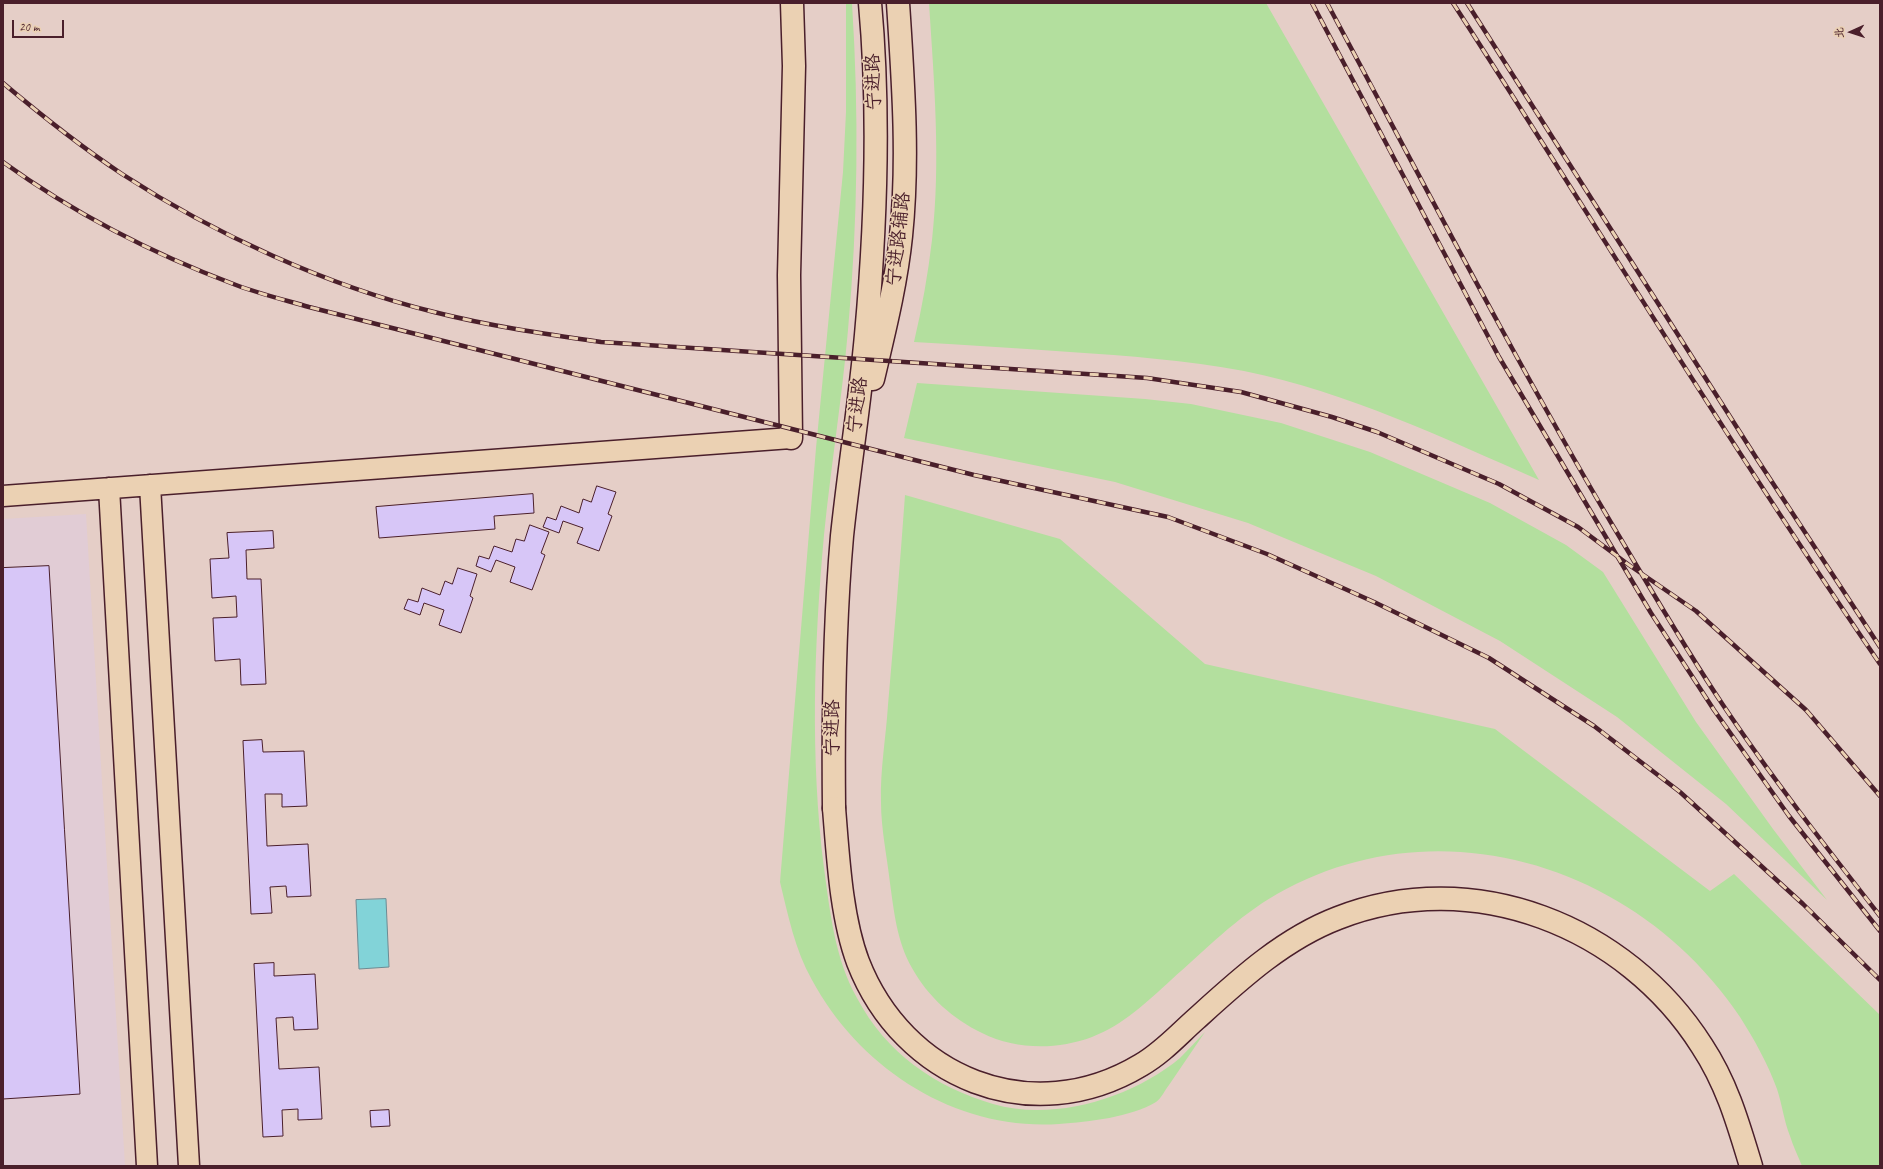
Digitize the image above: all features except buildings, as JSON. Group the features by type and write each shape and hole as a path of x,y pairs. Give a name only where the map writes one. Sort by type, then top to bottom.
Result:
{"main road":[{"path":"791,438 789,275 794,66 792,3"},
{"name":"宁进路","path":"870,3 875,77 876,142 874,215 866,337 850,469 837,612 833,710 834,808 841,878 848,925 857,959 871,991 890,1020 914,1046 942,1066 974,1082 1007,1092 1042,1094 1076,1090 1110,1081 1141,1066 1169,1046 1194,1021 1265,958 1301,935 1339,917 1379,905 1421,899 1463,899 1505,905 1545,917 1576,931 1606,949 1633,969 1658,992 1681,1017 1719,1074 1733,1105 1751,1166"},
{"name":"宁进路辅路","path":"850,469 894,290 901,236 905,181 898,3"}],"street":[{"path":"3,496 791,438"},
{"path":"150,485 189,1166"},
{"path":"108,488 147,1166"}],"shaded area":[{"path":"86,514 125,1166 3,1166 3,519"}],"green space":[{"path":"846,3 852,3 856,85 856,207 846,356 824,535 818,618 815,701 815,743 820,826 824,868 834,935 843,967 857,998 869,1018 897,1051 914,1065 951,1088 993,1104 1017,1109 1041,1110 1066,1108 1091,1103 1116,1095 1139,1085 1161,1072 1180,1058 1205,1032 1158,1101 1146,1107 1122,1115 1096,1120 1059,1124 1021,1123 984,1117 948,1105 915,1088 884,1067 856,1041 832,1012 806,969 786,907 780,882 816,448 843,172 846,112"},
{"path":"929,3 1266,3 1539,480 1431,433 1358,404 1283,380 1244,371 1179,361 1135,357 914,342 920,316 935,211 936,122"},
{"path":"917,383 1145,399 1191,404 1281,423 1370,452 1490,503 1566,545 1603,572 1696,722 1773,829 1827,900 1726,804 1617,717 1500,641 1376,576 1248,523 1115,482 904,438"},
{"path":"905,495 1060,539 1205,664 1495,729 1710,891 1734,874 1880,1015 1880,1166 1802,1166 1788,1130 1779,1095 1769,1070 1740,1017 1698,965 1648,921 1592,887 1532,864 1468,853 1404,853 1340,867 1277,894 1235,923 1134,1012 1114,1026 1092,1037 1051,1046 1023,1045 995,1039 961,1021 934,998 918,979 907,958 895,916 883,832 881,812 881,778"}],"water":[{"path":"386,899 389,967 359,969 356,900"}],"railway":[{"path":"1312,3 1499,357 1651,613 1714,710 1789,816 1880,931"},
{"path":"1327,3 1467,266 1539,397 1613,526 1667,616 1709,683 1780,786 1880,916"},
{"path":"1453,3 1717,418 1880,664"},
{"path":"1467,3 1757,459 1880,647"},
{"path":"3,83 61,130 106,163 157,196 195,217 273,256 313,273 353,288 434,312 496,326 601,342 1147,378 1241,392 1332,417 1377,432 1499,484 1578,527 1629,565 1696,611 1806,710 1880,796"},
{"path":"3,162 58,199 115,231 205,273 254,291 309,307 974,475 1168,517 1267,554 1374,602 1489,658 1594,726 1680,792 1803,904 1880,980"}]}
